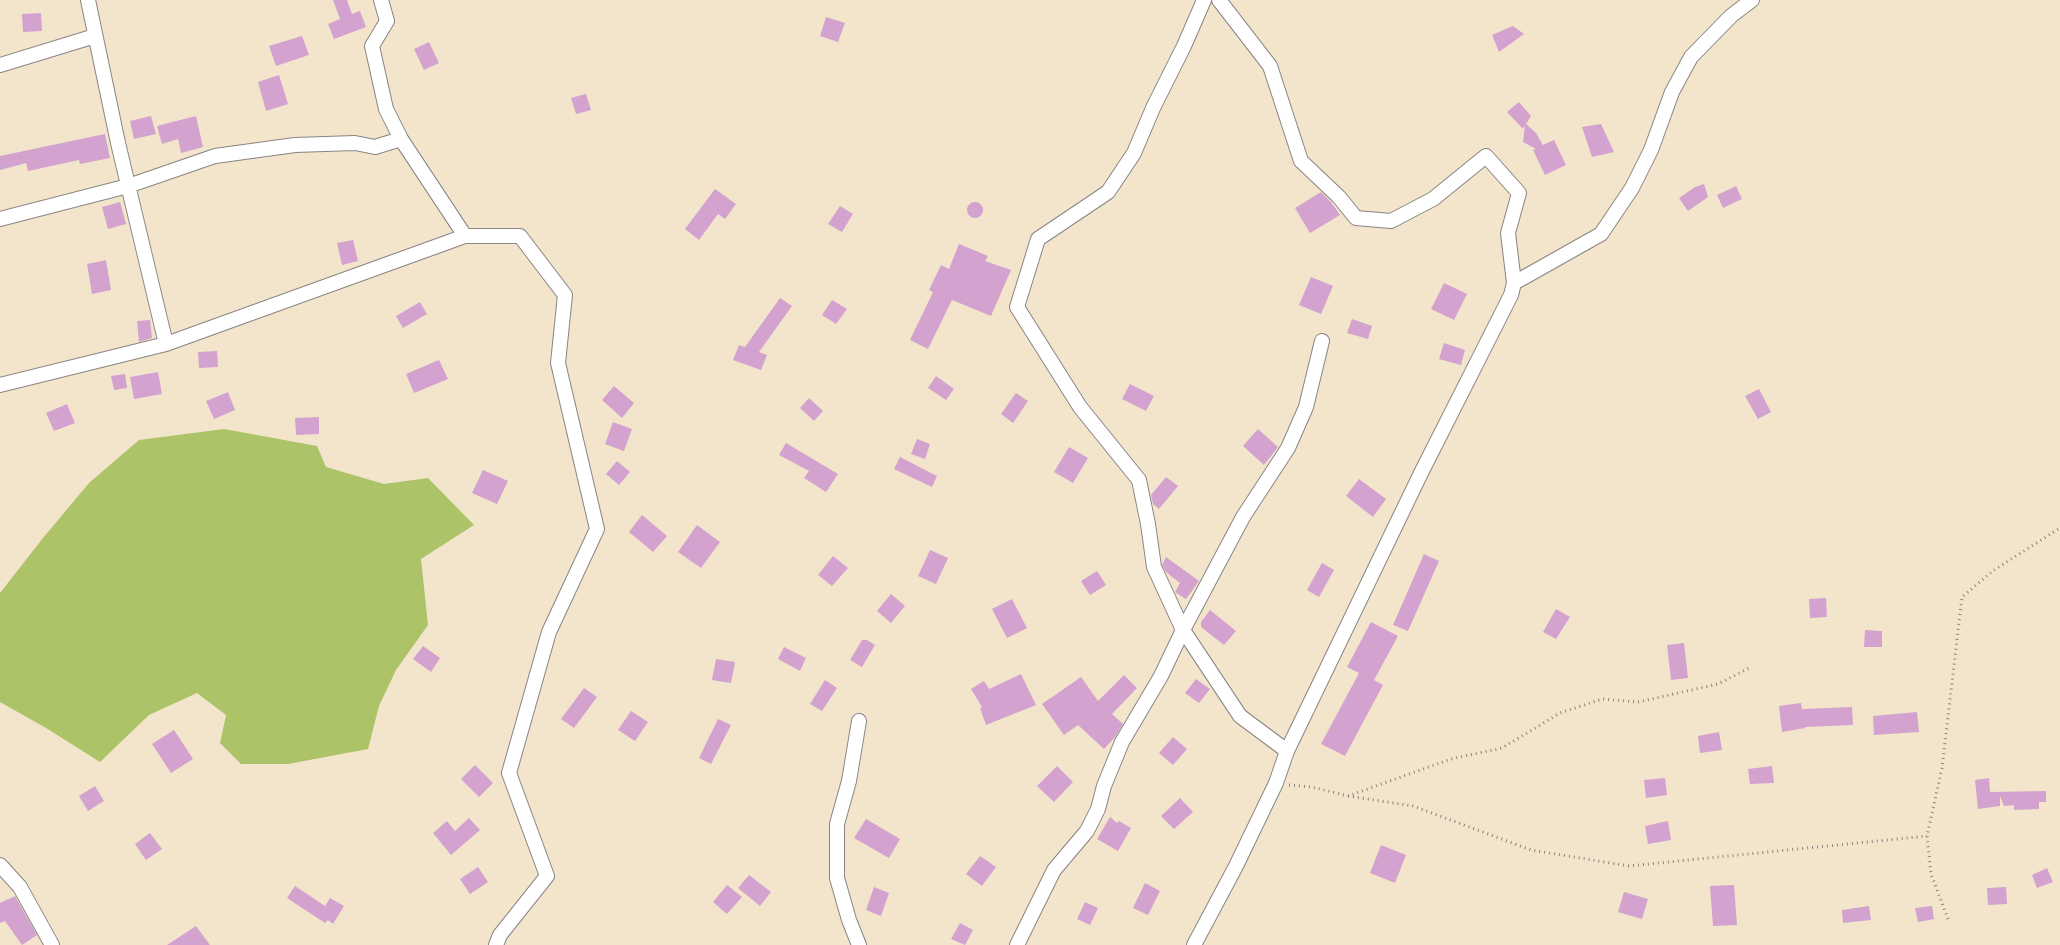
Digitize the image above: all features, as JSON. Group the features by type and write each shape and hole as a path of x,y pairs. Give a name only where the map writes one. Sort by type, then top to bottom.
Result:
{"street":[{"path":"88,0 128,186 166,344"},
{"path":"381,0 387,21 372,46 386,109 400,139 465,236"},
{"path":"1204,0 1134,153 1108,192 1038,239 1017,307 1080,407 1139,480 1154,567 1183,630 1240,716 1288,751"},
{"path":"1194,945 1236,866 1276,783 1288,751 1421,473 1511,295 1514,283 1508,233 1519,193 1486,156 1433,199 1391,221 1356,218 1339,197 1301,160 1270,66 1219,0"},
{"path":"1514,283 1601,234 1632,188 1651,150 1672,92 1691,57 1731,16 1752,0"},
{"path":"0,66 95,36"},
{"path":"0,219 128,186 215,156 295,145 355,143 375,147 400,139"},
{"path":"0,385 166,344 465,236 520,236 565,295 558,363 597,529 549,632 509,773 547,876 500,935 496,945"},
{"path":"1017,945 1054,870 1086,832 1098,809 1104,786 1122,742 1161,676 1183,630 1243,517 1288,448 1306,407 1322,341"},
{"path":"858,945 837,878 837,824 849,781 859,720"},
{"path":"0,865 20,887 52,945"}],"path":[{"path":"1948,919 1931,874 1927,836 1942,768 1962,596 1994,570 2060,528"},
{"path":"1348,796 1452,759 1502,748 1560,713 1602,699 1638,702 1718,684 1751,667"},
{"path":"1276,783 1312,787 1348,796 1413,806 1531,850 1630,866 1927,836"}],"green space":[{"path":"224,429 317,446 326,467 384,484 428,478 474,525 421,559 428,625 396,670 379,706 368,749 288,764 241,764 220,743 226,715 197,693 149,715 100,762 0,702 0,593 89,483 139,440"}],"building":[{"path":"333,0 347,0 352,14 360,11 366,27 334,39 328,24 340,19"},
{"path":"41,13 42,31 23,32 22,14"},
{"path":"826,17 845,23 838,42 820,36"},
{"path":"1513,26 1524,34 1499,52 1492,35"},
{"path":"302,36 309,55 276,66 269,46"},
{"path":"429,42 439,63 424,70 414,49"},
{"path":"279,75 288,104 266,111 258,82"},
{"path":"586,94 591,110 576,114 571,98"},
{"path":"1519,102 1531,116 1526,124 1536,133 1543,145 1554,140 1566,165 1545,175 1533,150 1536,149 1523,142 1525,125 1523,129 1507,112"},
{"path":"151,116 156,134 134,139 130,121"},
{"path":"196,116 203,147 181,153 178,139 162,144 157,126"},
{"path":"1601,124 1614,152 1592,157 1582,127"},
{"path":"105,134 110,158 80,164 79,160 28,171 26,163 0,170 0,156"},
{"path":"1704,184 1708,197 1688,211 1679,198 1695,187"},
{"path":"1736,186 1742,199 1723,208 1717,195"},
{"path":"715,189 736,204 725,219 718,214 699,240 685,229"},
{"path":"1321,192 1340,215 1310,233 1295,208"},
{"path":"120,202 126,224 108,229 102,207"},
{"path":"975,202 983,210 975,218 967,210"},
{"path":"840,206 853,214 842,232 828,224"},
{"path":"353,240 358,261 342,265 337,243"},
{"path":"959,244 988,256 985,261 1011,270 991,316 952,300 928,349 910,340 933,292 929,290 941,265 949,269"},
{"path":"106,260 111,290 92,294 87,264"},
{"path":"1311,277 1333,286 1321,314 1299,305"},
{"path":"1444,283 1467,294 1454,320 1431,309"},
{"path":"780,298 792,306 759,352 767,355 761,370 733,360 739,345 745,347"},
{"path":"832,300 847,309 836,324 822,315"},
{"path":"420,302 427,314 403,328 396,316"},
{"path":"1352,319 1372,326 1368,339 1347,333"},
{"path":"150,320 152,338 139,342 137,321"},
{"path":"1444,343 1465,350 1461,365 1439,359"},
{"path":"217,351 218,367 199,368 198,352"},
{"path":"439,360 448,379 414,393 406,374"},
{"path":"158,372 162,394 134,399 130,377"},
{"path":"125,374 127,388 114,390 111,376"},
{"path":"936,376 954,389 946,400 928,388"},
{"path":"1130,384 1154,396 1146,411 1122,399"},
{"path":"614,386 634,403 622,418 602,400"},
{"path":"1759,389 1771,412 1758,419 1745,396"},
{"path":"228,392 235,410 214,419 206,401"},
{"path":"1016,393 1028,401 1013,423 1001,414"},
{"path":"809,398 823,411 814,421 800,408"},
{"path":"67,404 75,423 54,431 46,413"},
{"path":"319,417 319,434 296,435 295,418"},
{"path":"613,422 632,429 624,451 605,444"},
{"path":"1258,429 1278,447 1264,465 1243,446"},
{"path":"917,439 930,444 925,459 911,454"},
{"path":"786,443 838,474 826,492 804,478 809,471 779,455"},
{"path":"1069,447 1088,458 1073,483 1054,472"},
{"path":"900,457 937,476 932,487 894,469"},
{"path":"617,461 630,472 619,485 606,474"},
{"path":"483,470 508,481 497,504 472,493"},
{"path":"1166,477 1178,486 1159,509 1153,504 1151,495"},
{"path":"1359,479 1386,499 1373,517 1346,496"},
{"path":"642,515 667,536 653,552 629,532"},
{"path":"697,525 720,542 701,568 678,552"},
{"path":"930,550 948,558 936,584 918,576"},
{"path":"1424,554 1439,561 1408,631 1393,625"},
{"path":"833,556 848,568 832,586 818,575"},
{"path":"1166,557 1199,581 1186,599 1175,592 1180,583 1166,572 1162,565"},
{"path":"1322,563 1334,570 1319,597 1307,590"},
{"path":"1097,571 1106,585 1090,595 1081,581"},
{"path":"891,594 905,606 891,623 877,611"},
{"path":"1826,598 1827,617 1810,618 1809,599"},
{"path":"1012,599 1027,628 1007,638 992,609"},
{"path":"1556,609 1570,617 1556,639 1543,632"},
{"path":"1210,610 1236,631 1224,645 1201,627 1201,622"},
{"path":"1371,622 1398,636 1374,680 1383,685 1345,756 1321,744 1359,673 1347,667"},
{"path":"1865,630 1882,631 1882,647 1864,647"},
{"path":"862,640 867,640 875,645 862,667 850,660"},
{"path":"1684,643 1688,678 1671,680 1667,645"},
{"path":"423,646 440,658 431,672 413,659"},
{"path":"784,647 806,658 800,671 778,659"},
{"path":"716,659 735,662 731,683 712,680"},
{"path":"1021,674 1036,705 986,725 980,708 982,707 971,689 984,681 989,689"},
{"path":"1124,675 1137,688 1112,714 1123,724 1104,749 1078,725 1064,735 1042,704 1081,677 1098,701"},
{"path":"1196,679 1210,689 1199,703 1185,693"},
{"path":"825,680 837,688 822,711 810,704"},
{"path":"584,688 597,697 574,728 561,719"},
{"path":"1801,703 1802,709 1852,707 1853,725 1805,727 1782,732 1779,706"},
{"path":"631,711 648,722 635,741 618,730"},
{"path":"1917,712 1919,732 1874,735 1873,716"},
{"path":"718,719 731,725 711,764 699,758"},
{"path":"174,730 193,759 171,773 152,744"},
{"path":"1719,732 1722,750 1700,753 1698,736"},
{"path":"1173,737 1187,749 1173,765 1159,753"},
{"path":"475,765 493,783 479,797 461,779"},
{"path":"1057,766 1073,782 1054,802 1037,786"},
{"path":"1772,766 1774,783 1750,784 1748,769"},
{"path":"1665,778 1667,795 1646,798 1644,780"},
{"path":"1989,778 1990,792 2046,791 2046,802 2039,802 2039,809 2014,810 2014,805 2004,806 2000,796 2000,806 1978,809 1975,780"},
{"path":"95,786 104,801 88,811 79,796"},
{"path":"1180,798 1193,812 1174,829 1161,816"},
{"path":"1110,817 1117,823 1119,821 1131,828 1118,851 1097,839"},
{"path":"469,818 480,830 451,855 433,833 447,821 455,831"},
{"path":"866,819 900,839 889,858 854,838"},
{"path":"1668,821 1671,840 1648,844 1645,826"},
{"path":"150,833 162,849 146,860 135,844"},
{"path":"1381,845 1406,855 1395,883 1370,873"},
{"path":"980,856 996,867 982,886 966,874"},
{"path":"478,867 488,882 470,894 460,879"},
{"path":"2047,868 2053,882 2037,888 2032,875"},
{"path":"749,875 771,892 760,906 738,888"},
{"path":"1145,883 1160,891 1148,915 1133,908"},
{"path":"727,885 742,897 727,914 713,902"},
{"path":"1734,885 1737,925 1713,926 1710,886"},
{"path":"295,886 325,906 330,898 344,906 333,924 328,920 325,923 287,898"},
{"path":"874,887 889,893 881,916 866,910"},
{"path":"2006,887 2007,904 1988,905 1987,888"},
{"path":"1624,892 1648,899 1642,919 1618,912"},
{"path":"15,896 37,935 22,945 5,921 0,923 0,903"},
{"path":"1085,902 1098,908 1090,925 1077,919"},
{"path":"1869,906 1871,920 1843,923 1842,910"},
{"path":"1932,906 1934,919 1918,922 1915,908"},
{"path":"960,923 973,930 965,945 951,939"},
{"path":"196,926 210,945 167,945"}]}
